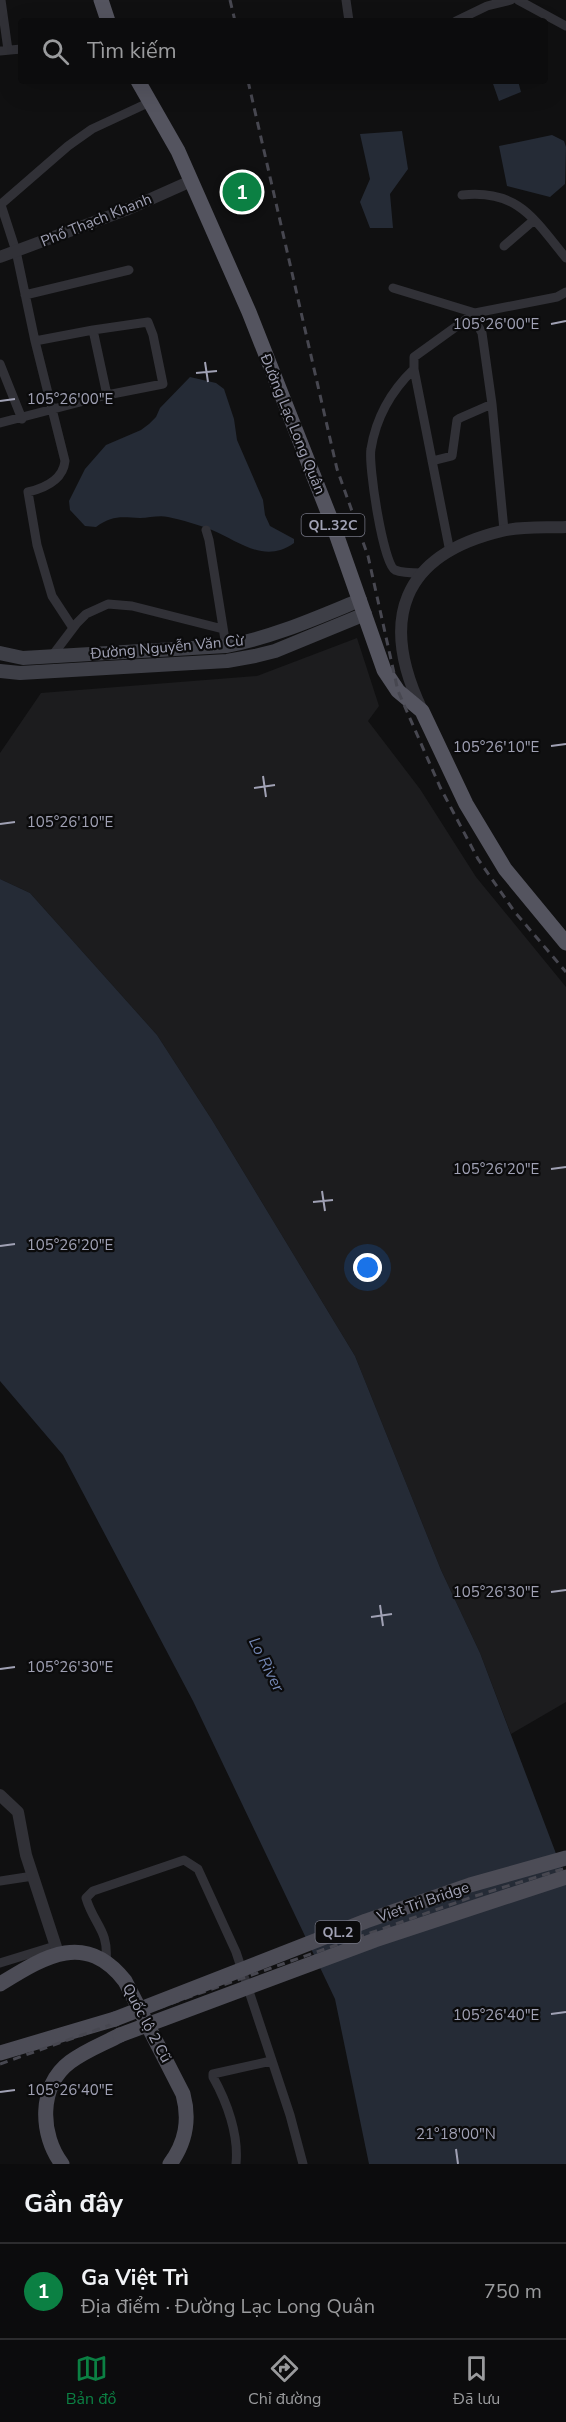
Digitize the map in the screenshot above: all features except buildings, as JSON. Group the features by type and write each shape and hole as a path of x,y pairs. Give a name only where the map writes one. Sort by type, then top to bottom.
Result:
{"highway":[{"path":"101,0 107,18"},
{"name":"Đường Lạc Long Quân","path":"140,84 167,130 249,312 333,525 384,670 398,692 422,711 466,804 506,869 566,943"}],"main road":[{"name":"Đường Nguyễn Văn Cừ","path":"0,653 23,658 226,646 259,640 363,607"},
{"name":"Đường Nguyễn Văn Cừ","path":"0,671 20,674 227,660 255,656 275,651 363,607"},
{"path":"146,652 147,666"},
{"name":"Viet Tri Bridge","path":"115,2019 366,1922 470,1885 566,1858"},
{"name":"Viet Tri Bridge","path":"120,2035 375,1940 566,1877"},
{"path":"0,1984 56,1949 90,1955 106,1961"},
{"name":"Quốc lộ 2 Cũ","path":"106,1961 124,1981 183,2094 186,2106 186,2131 177,2154 170,2164"},
{"name":"Quốc lộ 2 Cũ","path":"0,2053 115,2019"},
{"name":"Quốc lộ 2 Cũ","path":"62,2164 54,2153 47,2132 46,2109 52,2088 57,2077 69,2063 97,2045 120,2035"}],"street":[{"path":"1,0 4,50"},
{"path":"346,0 349,18"},
{"path":"462,18 487,6 511,0"},
{"path":"518,0 566,26"},
{"path":"73,628 52,596 37,545 28,492 56,480 64,468 65,461 35,341 16,251 1,205 68,146 92,129 150,102"},
{"name":"Phố Thạch Khanh","path":"0,257 126,210 191,181"},
{"path":"462,195 488,193 514,202 534,220 566,258"},
{"path":"504,246 534,220"},
{"path":"25,295 129,270"},
{"path":"393,288 474,314 481,328 492,404 504,530"},
{"path":"450,552 414,369 414,357 474,314 557,297 566,292"},
{"path":"35,341 148,322 167,394"},
{"path":"93,330 106,395"},
{"path":"0,364 22,419"},
{"path":"414,369 395,391 381,413 370,454 383,541 390,565 396,571 422,573"},
{"path":"0,423 106,395 163,384"},
{"path":"432,461 452,456 457,420 492,404"},
{"path":"422,711 405,668 400,639 400,619 405,600 422,573 437,559 450,552 474,540 504,530 566,527"},
{"path":"206,530 226,646"},
{"path":"52,656 86,614 108,604 132,606 223,629"},
{"path":"0,1795 18,1812 26,1855 56,1949 0,1963"},
{"path":"106,1961 107,1943 104,1933 91,1915 86,1898 93,1891 184,1860 198,1869 236,1952 290,2115 303,2164"},
{"path":"0,1881 33,1876"},
{"path":"236,2164 233,2128 228,2108 213,2074 272,2061"}],"shaded area":[{"path":"357,638 379,706 368,721 420,789 476,877 566,987 566,1702 511,1734 480,1653 441,1570 355,1356 212,1120 157,1035 30,893 0,879 0,753 41,693 257,676"}],"water":[{"path":"493,84 519,84 521,92 499,101"},
{"path":"402,131 408,169 390,194 393,228 370,228 360,202 370,179 360,134"},
{"path":"552,135 564,141 566,147 565,184 550,197 507,186 499,146"},
{"path":"190,377 216,383 224,389 234,419 237,440 263,500 265,515 270,526 294,539 294,543 273,552 253,549 207,528 165,516 117,518 107,520 96,527 85,526 70,510 69,501 85,469 106,445 141,430 149,424 156,417 160,408"},
{"name":"Lo River","path":"0,879 30,893 157,1035 212,1120 355,1356 441,1570 480,1653 566,1880 566,2164 369,2164 335,1999 193,1701 63,1455 0,1381"}],"railway":[{"path":"230,0 234,18"},
{"path":"249,84 337,469 368,556 398,691 440,787 478,859 514,911 566,972"},
{"path":"0,2064 472,1897 566,1868"}],"place":[{"name":"Ga Việt Trì","path":"242,192"}]}
